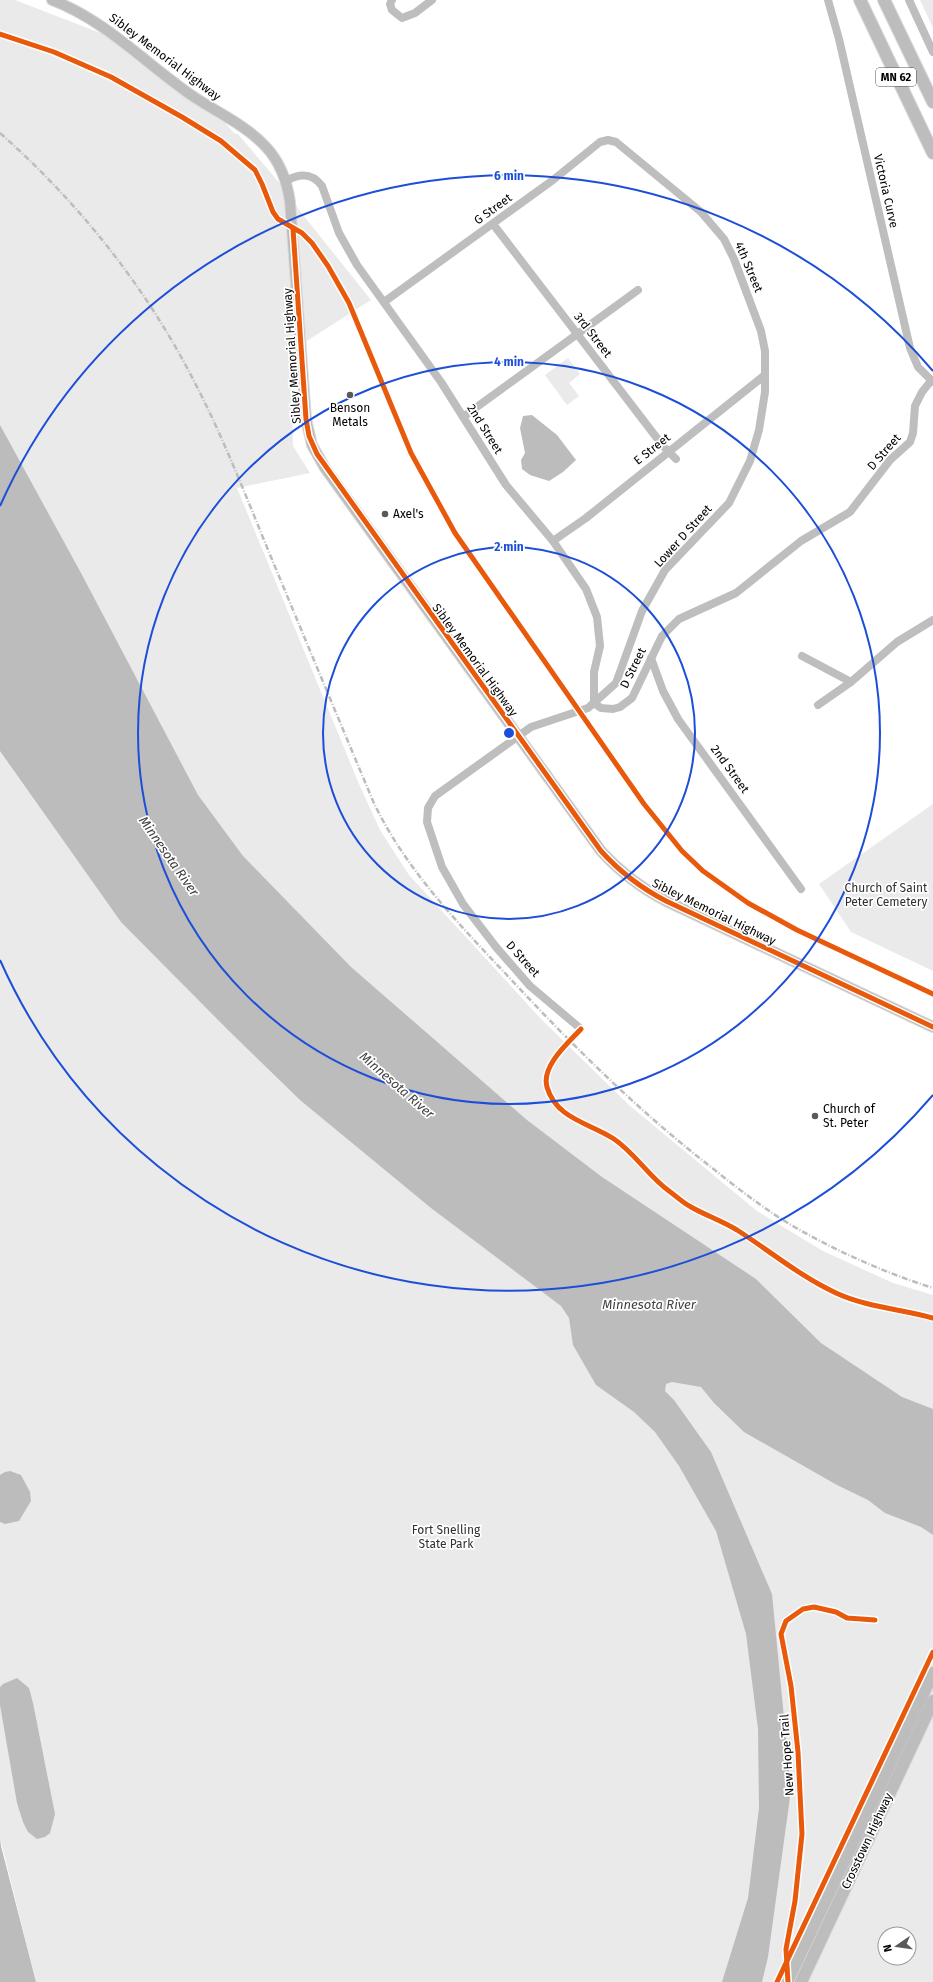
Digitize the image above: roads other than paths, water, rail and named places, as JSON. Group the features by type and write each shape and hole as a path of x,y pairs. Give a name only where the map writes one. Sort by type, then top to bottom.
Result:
{"highway":[{"name":"MN 62","path":"860,0 933,153"},
{"name":"MN 62","path":"884,0 933,102"},
{"path":"787,1982 933,1674"},
{"name":"Crosstown Highway","path":"801,1982 933,1701"}],"main road":[{"name":"Sibley Memorial Highway","path":"52,0 68,6 94,21 192,95 256,138 276,160 286,181 293,229 306,419 312,445 325,468 601,851 614,865 635,883 666,902 933,1027"}],"street":[{"path":"392,0 390,4 392,10 402,18 415,13 432,0"},
{"name":"Victoria Curve","path":"828,0 910,348 918,367 932,382"},
{"path":"908,0 933,52"},
{"name":"G Street","path":"384,302 553,180 600,142 608,140 616,142"},
{"name":"4th Street","path":"616,142 700,212 724,239 734,259 761,331 765,351 765,375"},
{"name":"2nd Street","path":"286,181 296,175 305,175 318,180 325,191 334,220 347,248 441,382 506,485 553,541 586,589 597,617 600,646 594,672 594,703"},
{"name":"3rd Street","path":"493,224 668,452 676,459"},
{"path":"463,417 638,290"},
{"name":"E Street","path":"553,541 586,518 765,375"},
{"name":"Lower D Street","path":"594,703 616,683 642,611 666,570 729,503 739,486 750,461 759,430 764,406 765,375"},
{"name":"D Street","path":"581,1029 530,986 496,947 463,904 442,867 427,822 428,808 435,796 531,726 581,711 594,703 602,708 613,709 632,698 662,636 679,619 736,593 801,541 850,512 890,460 910,442 913,433 915,406 922,392 932,382"},
{"path":"818,705 851,682 897,642 933,620"},
{"path":"802,656 851,682"},
{"name":"2nd Street","path":"651,658 663,691 678,719 801,889"}],"water":[{"path":"532,415 557,435 576,460 563,472 549,481 530,475 522,469 521,460 525,453 520,428 523,416"},
{"name":"Minnesota River","path":"0,425 81,573 198,795 243,856 351,967 527,1120 602,1177 756,1279 821,1343 902,1397 933,1409 933,1535 921,1527 885,1513 868,1500 837,1485 744,1432 714,1403 701,1387 672,1382 666,1384 665,1391 674,1400 711,1452 772,1594 791,1790 768,1957 762,1982 722,1982 748,1898 759,1808 758,1729 746,1634 716,1531 679,1466 655,1432 634,1412 596,1385 573,1345 569,1318 561,1306 431,1208 300,1100 227,1029 121,922 0,751"},
{"path":"10,1471 21,1475 30,1492 31,1501 19,1521 5,1524 0,1522 0,1475"},
{"path":"17,1678 29,1688 55,1814 50,1833 45,1837 37,1839 28,1832 17,1803 0,1705 0,1687 3,1684"},
{"path":"0,1838 1,1846 36,1982 0,1982"}],"railway":[{"path":"0,133 29,160 84,218 133,280 176,348 206,404 225,447 373,801 400,848 432,892 528,998 578,1049 656,1122 750,1198 808,1235 878,1268 933,1288"}],"place":[{"name":"Benson Metals","path":"350,395"},
{"name":"Axel's","path":"385,514"},
{"name":"Church of St. Peter","path":"815,1116"}],"park label":[{"name":"Church of Saint Peter Cemetery","path":"886,895"},
{"name":"Fort Snelling State Park","path":"446,1537"}]}
